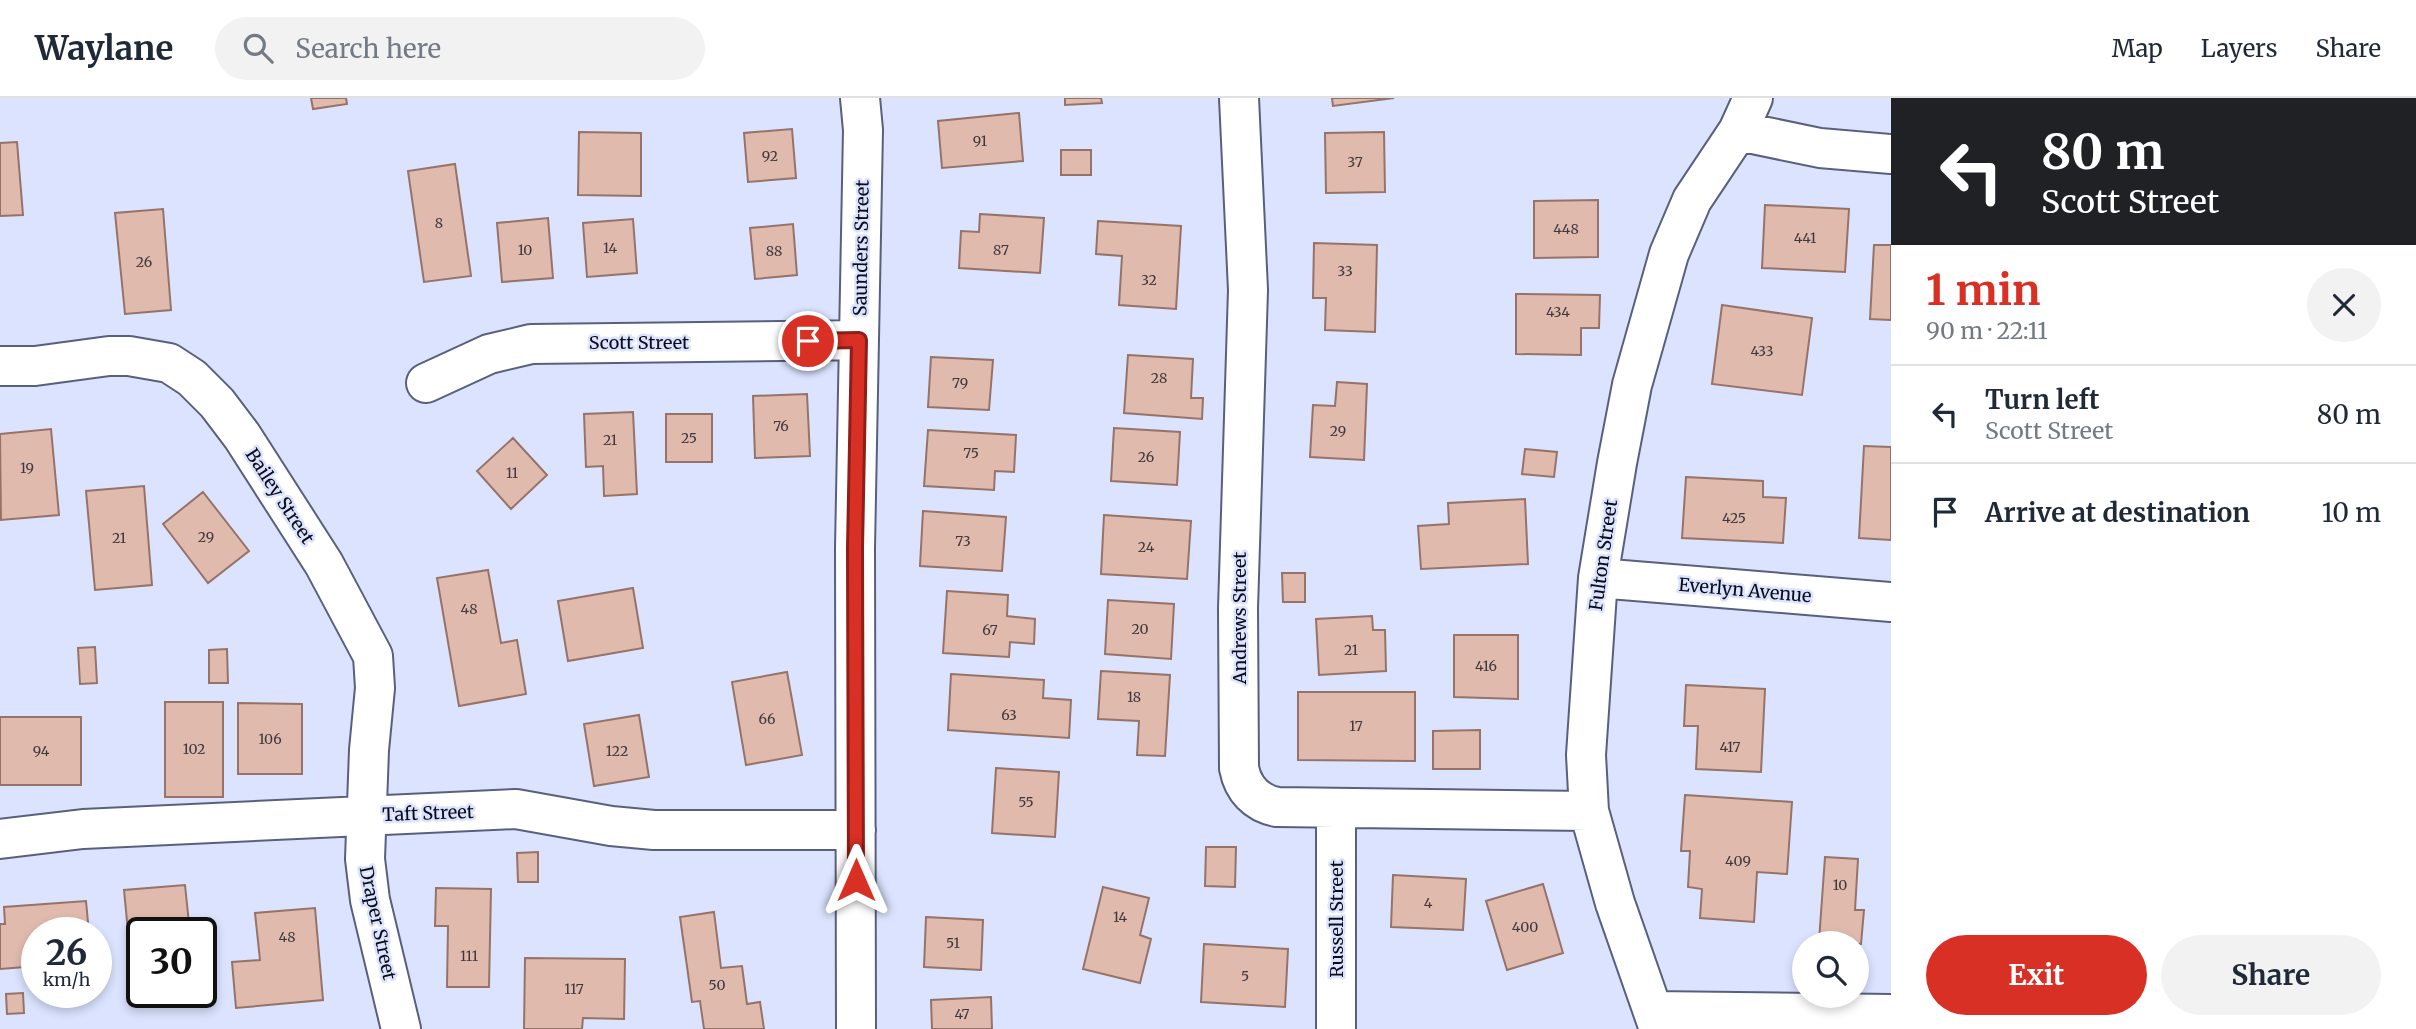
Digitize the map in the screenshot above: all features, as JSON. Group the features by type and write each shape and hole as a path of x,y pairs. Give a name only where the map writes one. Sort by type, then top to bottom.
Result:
{"street":[{"name":"Saunders Street","path":"856,1029 855,548 863,130 860,98"},
{"name":"Andrews Street","path":"1239,98 1248,290 1238,608 1239,768 1247,789 1264,803 1281,808 1589,811"},
{"path":"1745,114 1820,148 1891,154"},
{"name":"Fulton Street","path":"1656,1020 1615,903 1589,811 1586,755 1598,578 1632,385 1669,254 1692,200 1745,114"},
{"name":"Scott Street","path":"426,383 489,354 531,344 859,340"},
{"name":"Bailey Street","path":"0,366 35,366 109,356 150,359 170,363 204,388 217,403 242,436 324,564 373,656 375,688 366,816"},
{"name":"Everlyn Avenue","path":"1598,578 1891,602"},
{"name":"Russell Street","path":"1336,808 1336,1029"},
{"name":"Taft Street","path":"0,839 83,829 516,809 611,826 654,830 856,830"},
{"name":"Draper Street","path":"366,816 365,859 370,900 401,1029"},
{"path":"1656,1020 1891,1014"}],"building":[{"path":"311,98 346,98 347,104 313,109"},
{"path":"1065,98 1101,98 1102,103 1065,105"},
{"path":"1332,98 1394,98 1333,106"},
{"path":"1019,113 1023,161 942,168 938,121"},
{"path":"792,129 796,178 748,182 744,133"},
{"path":"579,132 641,133 641,196 578,195"},
{"path":"1384,132 1385,192 1326,193 1325,133"},
{"path":"17,142 23,215 0,216 0,143"},
{"path":"1061,150 1091,150 1091,175 1061,175"},
{"path":"455,164 471,276 424,282 408,171"},
{"path":"1598,200 1598,257 1534,258 1534,201"},
{"path":"1765,205 1849,209 1845,272 1762,268"},
{"path":"163,209 171,310 125,314 115,213"},
{"path":"980,214 1044,218 1040,273 959,268 961,231 979,232"},
{"path":"548,218 553,278 502,282 497,223"},
{"path":"633,219 637,273 587,277 583,223"},
{"path":"1098,221 1181,226 1176,309 1119,305 1122,256 1096,254"},
{"path":"793,224 797,275 755,279 750,228"},
{"path":"1314,243 1377,245 1375,332 1325,330 1326,298 1313,298"},
{"path":"1874,245 1891,245 1891,320 1870,319"},
{"path":"1516,294 1600,295 1599,328 1581,328 1581,355 1516,354"},
{"path":"1722,305 1812,318 1802,395 1712,384"},
{"path":"1128,355 1193,359 1191,398 1203,398 1202,419 1124,413"},
{"path":"931,357 993,360 989,410 928,407"},
{"path":"1337,382 1367,384 1364,460 1310,457 1313,405 1335,406"},
{"path":"807,394 810,456 755,458 753,396"},
{"path":"633,412 637,494 604,496 603,466 586,467 584,414"},
{"path":"666,414 712,414 712,462 666,462"},
{"path":"1114,428 1180,432 1177,485 1111,481"},
{"path":"51,429 59,515 1,520 0,434"},
{"path":"928,430 1016,435 1014,472 995,471 994,490 924,486"},
{"path":"513,438 547,475 511,509 477,471"},
{"path":"1864,446 1891,447 1891,540 1859,538"},
{"path":"1525,449 1557,452 1554,477 1522,474"},
{"path":"1686,477 1763,481 1763,497 1786,498 1783,543 1682,538"},
{"path":"144,486 152,585 95,590 86,491"},
{"path":"203,492 249,551 208,583 163,524"},
{"path":"1525,499 1528,564 1421,569 1418,526 1449,524 1448,503"},
{"path":"923,511 1006,517 1002,571 920,566"},
{"path":"1104,515 1191,521 1187,579 1101,574"},
{"path":"488,570 501,643 517,640 526,694 459,706 437,578"},
{"path":"1282,573 1305,573 1305,602 1283,602"},
{"path":"633,588 643,648 568,661 558,601"},
{"path":"947,591 1008,595 1007,616 1035,619 1034,644 1010,642 1009,657 943,653"},
{"path":"1108,600 1174,604 1171,659 1105,654"},
{"path":"1372,616 1373,630 1385,630 1386,671 1319,675 1316,619"},
{"path":"1454,635 1518,635 1518,699 1454,697"},
{"path":"95,647 97,683 80,684 78,648"},
{"path":"227,649 228,683 209,683 209,650"},
{"path":"1101,671 1170,675 1165,756 1137,755 1139,721 1098,719"},
{"path":"787,672 802,755 746,765 732,682"},
{"path":"951,674 1044,680 1043,698 1071,700 1069,738 948,730"},
{"path":"1686,685 1765,689 1761,772 1696,769 1698,726 1684,726"},
{"path":"1298,692 1415,692 1415,761 1298,760"},
{"path":"165,702 223,702 223,797 165,797"},
{"path":"238,703 302,704 302,774 238,774"},
{"path":"639,715 649,777 594,786 584,724"},
{"path":"0,717 81,717 81,785 0,785"},
{"path":"1480,730 1480,769 1433,769 1433,731"},
{"path":"996,768 1059,772 1055,837 992,833"},
{"path":"1685,795 1792,802 1787,874 1757,872 1754,922 1700,918 1702,889 1688,887 1690,851 1681,851"},
{"path":"1206,847 1236,847 1235,887 1205,886"},
{"path":"538,852 538,882 518,882 517,853"},
{"path":"1825,857 1858,859 1855,910 1864,910 1862,931 1820,931"},
{"path":"1393,875 1466,879 1463,930 1391,927"},
{"path":"1543,884 1563,953 1507,970 1486,901"},
{"path":"185,885 188,917 127,917 124,890"},
{"path":"1103,887 1149,898 1140,935 1151,939 1140,983 1083,969"},
{"path":"436,888 491,889 489,987 447,987 448,926 435,926"},
{"path":"86,901 88,917 21,917 21,967 0,969 0,924 5,924 4,907"},
{"path":"315,908 323,1000 236,1008 232,962 260,960 255,913"},
{"path":"714,912 721,968 742,966 747,1004 760,1002 764,1029 704,1029 700,1001 692,1002 680,917"},
{"path":"926,917 983,920 981,970 924,967"},
{"path":"1204,944 1288,949 1285,1007 1201,1002"},
{"path":"525,958 625,959 624,1019 583,1018 582,1029 524,1029"},
{"path":"21,993 21,1008 24,1008 24,1013 7,1014 6,994"},
{"path":"991,997 992,1029 932,1029 931,1000"}],"route":[{"path":"808,341 859,340 855,548 856,880"}]}
